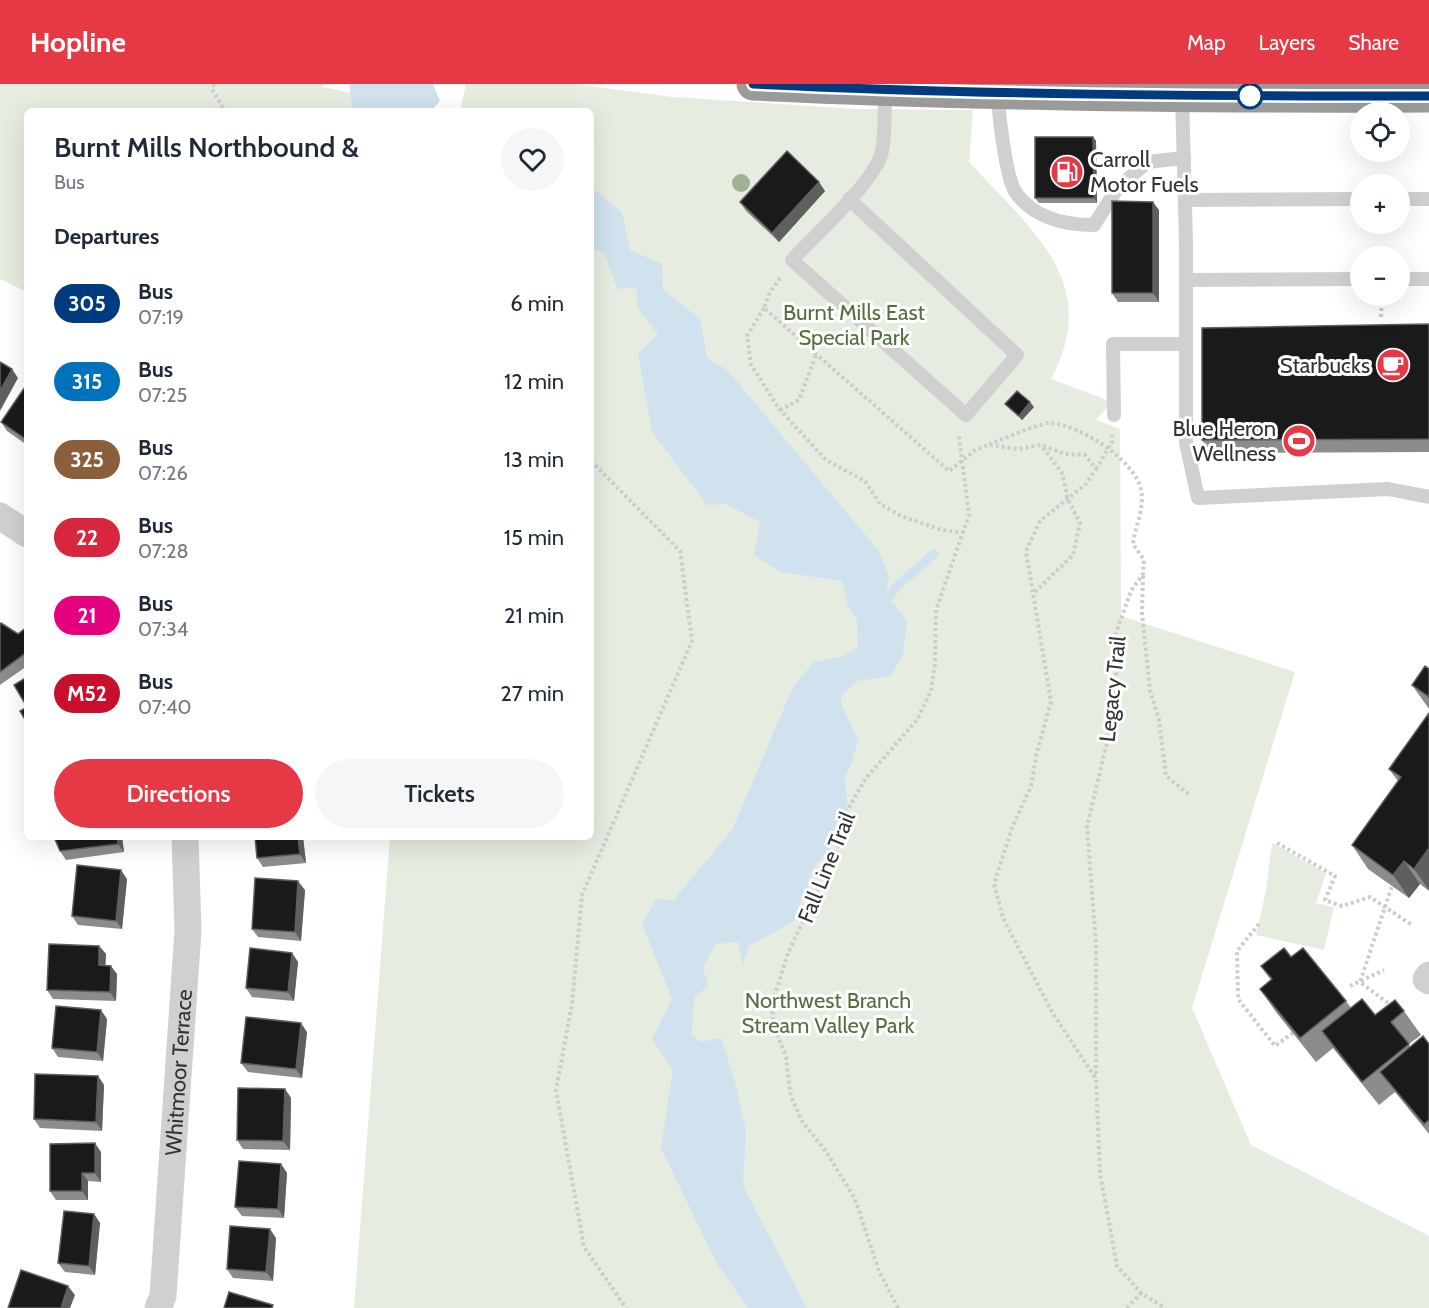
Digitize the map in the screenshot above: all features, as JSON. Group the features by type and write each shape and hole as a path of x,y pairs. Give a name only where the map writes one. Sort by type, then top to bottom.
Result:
{"highway":[{"path":"753,84 998,93 1181,90 1429,96"}],"street":[{"path":"0,516 24,532"},
{"name":"Whitmoor Terrace","path":"158,1308 164,1296 188,930 185,840"},
{"path":"1429,975 1426,979 1429,981"}],"lane":[{"path":"849,199 1017,355 966,416 792,260 849,199 873,174 882,152 885,90"},
{"path":"1181,90 1185,200 1186,443 1198,498 1388,489 1429,497"},
{"path":"998,93 998,118 1014,192 1035,211 1070,225 1094,225 1117,189 1147,162 1184,158"},
{"path":"1185,200 1350,199"},
{"path":"1410,199 1429,199"},
{"path":"1186,280 1350,279"},
{"path":"1410,279 1429,279"},
{"path":"1114,415 1113,344 1185,344"}],"path":[{"path":"214,84 212,89 223,108"},
{"path":"792,260 769,294 764,308 747,336 751,364 780,410 826,460 865,481 880,504 901,516 939,530 962,533"},
{"path":"1381,317 1382,306"},
{"path":"764,308 949,471 961,460 989,445 1049,423 1084,432 1137,475 1142,492 1142,507 1133,544 1144,560 1143,614 1150,691 1159,720 1166,776 1190,795"},
{"path":"780,410 799,400 816,355"},
{"path":"1096,1079 1052,1012 1003,918 994,884 1012,828 1031,786 1037,752 1051,702 1035,592 1026,551 1040,521 1086,484 1096,469 1112,442 1114,415"},
{"path":"989,445 1018,449 1041,445 1065,454 1085,455 1096,469"},
{"path":"1035,592 1073,555 1080,523 1068,500 1062,473 1041,445"},
{"name":"Fall Line Trail","path":"898,1308 879,1271 855,1199 827,1153 802,1121 791,1097 786,1057 773,1023 772,1004 788,953 839,845 844,816 866,778 917,720 932,691 936,610 969,515 961,460"},
{"path":"594,464 680,551 692,641 582,895 572,1004 556,1090 584,1248 626,1308"},
{"name":"Legacy Trail","path":"1143,574 1131,591 1113,644 1118,661 1106,747 1087,826 1096,945 1096,1079 1100,1173 1117,1266 1141,1293 1165,1308"},
{"path":"1278,843 1335,876 1325,900 1342,906 1370,897 1412,925"},
{"path":"1360,982 1392,886"},
{"path":"1259,924 1237,951 1238,999 1275,1046 1293,1033"},
{"path":"1350,986 1384,970"},
{"path":"1360,982 1388,1003"},
{"path":"1127,1308 1141,1293"}],"green space":[{"path":"0,84 323,84 323,87 423,108 24,108 24,291 0,279"},
{"name":"Northwest Branch Stream Valley Park","path":"466,84 575,84 673,97 856,109 973,110 969,162 1035,234 1052,259 1064,285 1069,313 1065,344 1051,379 1112,402 1096,420 1120,429 1121,616 1295,672 1192,1008 1251,1145 1429,1236 1429,1308 354,1308 390,840 594,840 594,108 461,108"},
{"path":"1272,843 1326,873 1316,903 1334,907 1324,950 1256,935 1266,891"}],"water":[{"path":"349,84 433,84 440,101 434,108 353,108"},
{"path":"594,189 622,212 630,250 662,264 663,290 700,319 707,358 727,370 879,551 889,578 886,595 907,621 903,654 891,676 857,681 841,696 842,706 858,740 852,763 845,777 849,826 815,866 794,921 749,946 743,964 738,942 716,944 703,967 708,987 695,996 691,1034 700,1042 721,1038 735,1082 746,1131 743,1186 807,1308 748,1308 716,1262 661,1148 673,1070 652,1039 672,999 642,924 657,898 673,901 732,830 793,687 814,662 844,656 858,647 857,619 848,606 842,581 781,572 754,555 760,522 726,504 707,505 652,432 638,353 658,334 638,308 636,287 617,289 604,252 594,250"}],"building":[{"name":"Carroll Motor Fuels","path":"1035,137 1093,137 1094,198 1035,198"},
{"path":"787,151 819,182 772,233 740,202"},
{"path":"1112,201 1153,202 1153,293 1112,293"},
{"path":"1429,324 1429,439 1202,440 1202,328"},
{"path":"0,362 12,369 0,391"},
{"path":"24,388 24,438 1,422"},
{"path":"1017,391 1030,402 1019,416 1005,404"},
{"path":"0,624 18,634 24,629 24,654 0,672"},
{"path":"1425,666 1429,669 1429,697 1412,685"},
{"path":"24,679 24,702 14,685"},
{"path":"1429,713 1429,848 1414,869 1404,861 1393,875 1352,845 1401,777 1389,769"},
{"path":"55,840 117,840 118,844 60,851"},
{"path":"255,840 298,840 300,854 257,858"},
{"path":"77,865 121,870 116,921 72,916"},
{"path":"255,878 298,881 295,932 252,929"},
{"path":"49,944 99,946 99,965 111,966 110,992 47,990"},
{"path":"250,948 292,953 288,992 246,988"},
{"path":"1284,948 1291,957 1303,948 1346,1001 1300,1038 1260,989 1272,979 1261,966"},
{"path":"1362,999 1375,1015 1395,1000 1404,1011 1391,1022 1409,1044 1362,1082 1322,1031"},
{"path":"56,1006 101,1010 97,1052 52,1048"},
{"path":"246,1017 301,1023 296,1069 241,1063"},
{"path":"1423,1036 1429,1044 1429,1120 1424,1124 1380,1072"},
{"path":"35,1074 98,1076 96,1122 34,1119"},
{"path":"238,1088 285,1089 283,1141 237,1140"},
{"path":"95,1143 95,1173 82,1173 82,1191 50,1191 50,1144"},
{"path":"239,1161 281,1164 278,1209 235,1207"},
{"path":"64,1211 94,1214 89,1266 58,1263"},
{"path":"230,1226 270,1229 266,1272 227,1269"},
{"path":"21,1270 68,1286 61,1308 8,1308"},
{"path":"229,1292 273,1305 272,1308 224,1308"}],"waterway":[{"path":"881,607 897,586 934,554"}],"bus line":[{"name":"305","path":"753,84 885,90 1081,94 1288,97 1429,96"}],"place":[{"name":"Carroll Motor Fuels","path":"1067,172"},
{"name":"Starbucks","path":"1393,365"},
{"name":"Blue Heron Wellness","path":"1299,441"}],"park label":[{"name":"Burnt Mills East Special Park","path":"854,324"}]}
